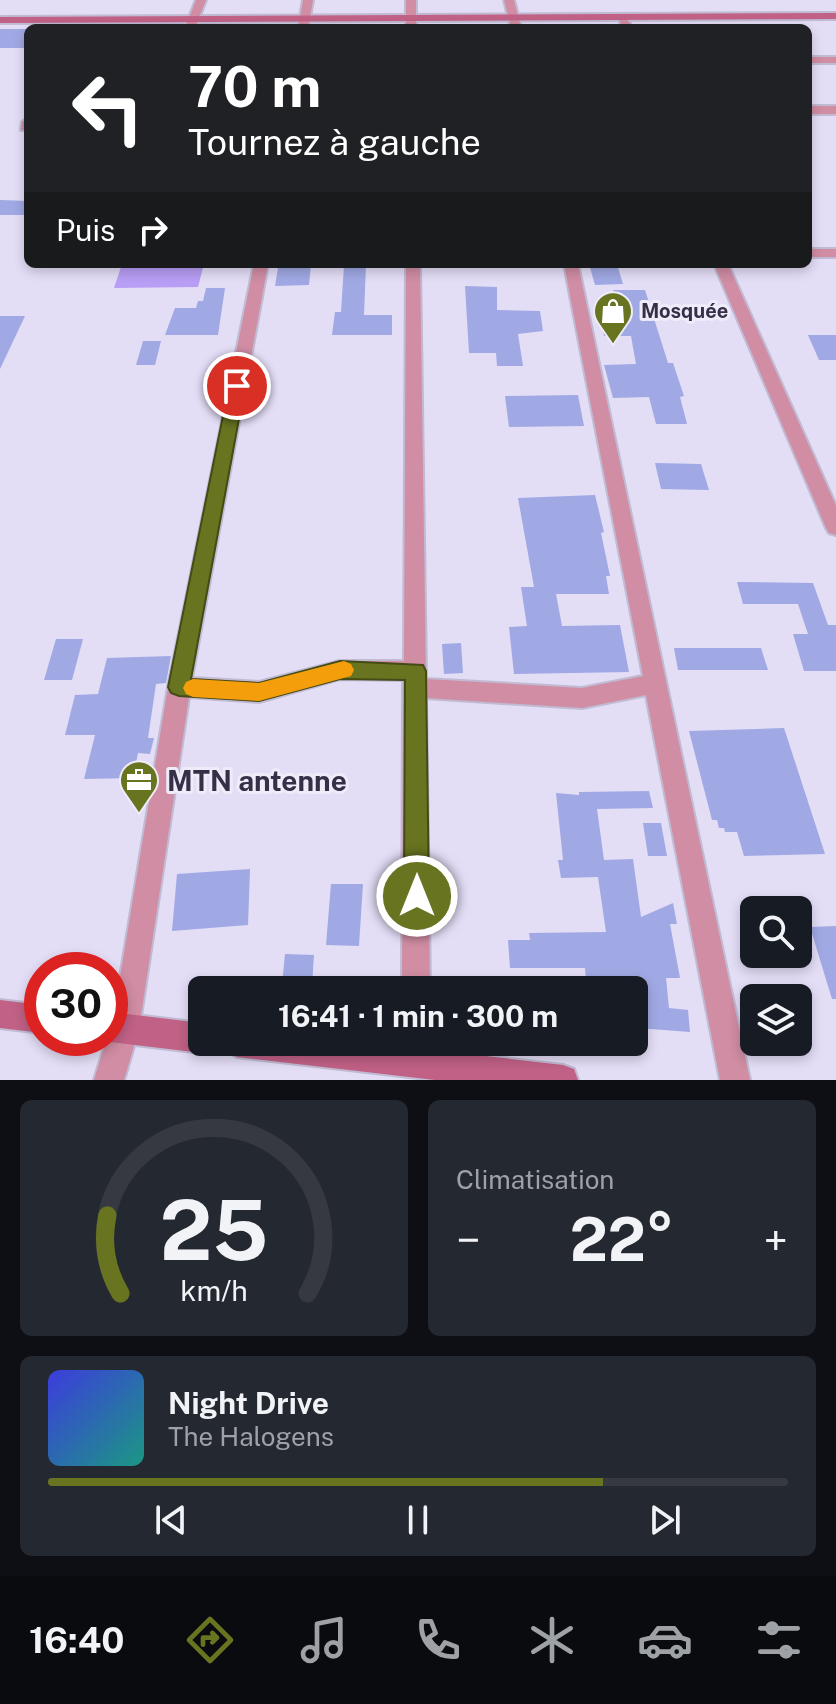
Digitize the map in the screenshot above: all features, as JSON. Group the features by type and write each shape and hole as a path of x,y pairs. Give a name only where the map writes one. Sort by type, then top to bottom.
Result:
{"street":[{"path":"192,23 201,0"},
{"path":"304,23 308,0"},
{"path":"411,0 411,23"},
{"path":"509,0 515,23"},
{"path":"0,20 84,23 624,23 836,16"},
{"path":"812,60 836,60"},
{"path":"812,110 836,110"},
{"path":"812,253 836,253"},
{"path":"128,968 260,268"},
{"path":"413,268 416,976"},
{"path":"572,268 735,1080"},
{"path":"723,268 836,528"},
{"path":"179,687 259,692 340,670 552,698 586,698 655,683"},
{"path":"0,1014 24,1017"},
{"path":"128,1029 188,1036"},
{"path":"109,1080 113,1056"},
{"path":"429,1056 563,1080"}],"shaded area":[{"path":"121,268 203,268 198,287 114,288"}],"building":[{"path":"0,29 24,29 24,48 0,48"},
{"path":"0,200 24,201 24,215 0,215"},
{"path":"278,268 311,268 309,285 275,286"},
{"path":"344,268 366,268 364,315 392,315 392,335 332,335 335,312 341,312"},
{"path":"590,268 618,268 623,284 595,285"},
{"path":"465,286 497,287 497,310 540,311 543,331 518,334 523,366 497,366 496,353 469,353"},
{"path":"206,288 225,288 218,335 165,335 175,308 196,308 198,301 203,301"},
{"path":"613,290 645,290 668,363 673,363 684,396 680,397 687,424 656,424 649,397 613,398 604,365 636,364 631,336 604,336 599,312 618,313"},
{"path":"0,316 25,316 0,369"},
{"path":"808,335 836,335 836,360 819,360"},
{"path":"143,341 161,341 155,365 136,365"},
{"path":"578,395 584,426 509,427 505,396"},
{"path":"655,463 701,464 709,490 661,489"},
{"path":"595,495 604,532 601,533 610,576 606,576 609,594 556,594 562,626 620,625 629,672 514,674 509,627 527,626 521,587 534,587 518,498"},
{"path":"737,582 813,583 828,625 836,625 836,671 804,671 793,634 808,634 798,604 743,604"},
{"path":"56,639 83,639 72,680 44,680"},
{"path":"461,643 463,673 444,674 442,644"},
{"path":"674,648 761,648 768,670 678,670"},
{"path":"171,656 166,683 156,684 148,738 154,738 150,754 138,753 133,778 84,779 95,735 65,735 75,695 98,694 107,658"},
{"path":"784,728 825,854 744,856 737,832 725,832 724,828 719,828 717,820 712,820 689,731"},
{"path":"649,791 653,808 597,809 604,860 633,859 641,917 673,903 677,924 670,924 680,978 666,978 669,1008 688,1010 690,1032 648,1029 648,976 586,976 585,968 510,968 508,940 530,940 529,933 606,932 598,877 561,878 558,860 563,860 556,793 579,795 579,792"},
{"path":"643,823 661,823 667,856 648,856"},
{"path":"250,869 248,925 172,931 177,874"},
{"path":"331,884 363,884 359,946 326,945"},
{"path":"836,926 836,999 832,999 812,927"},
{"path":"285,954 314,955 313,976 283,976"}],"slow traffic":[{"path":"193,688 259,692 344,670"}],"place":[{"name":"Mosquée","path":"613,345"},
{"name":"MTN antenne","path":"139,814"}],"route":[{"path":"237,386 179,687 259,692 340,670 415,671 417,896"}]}
